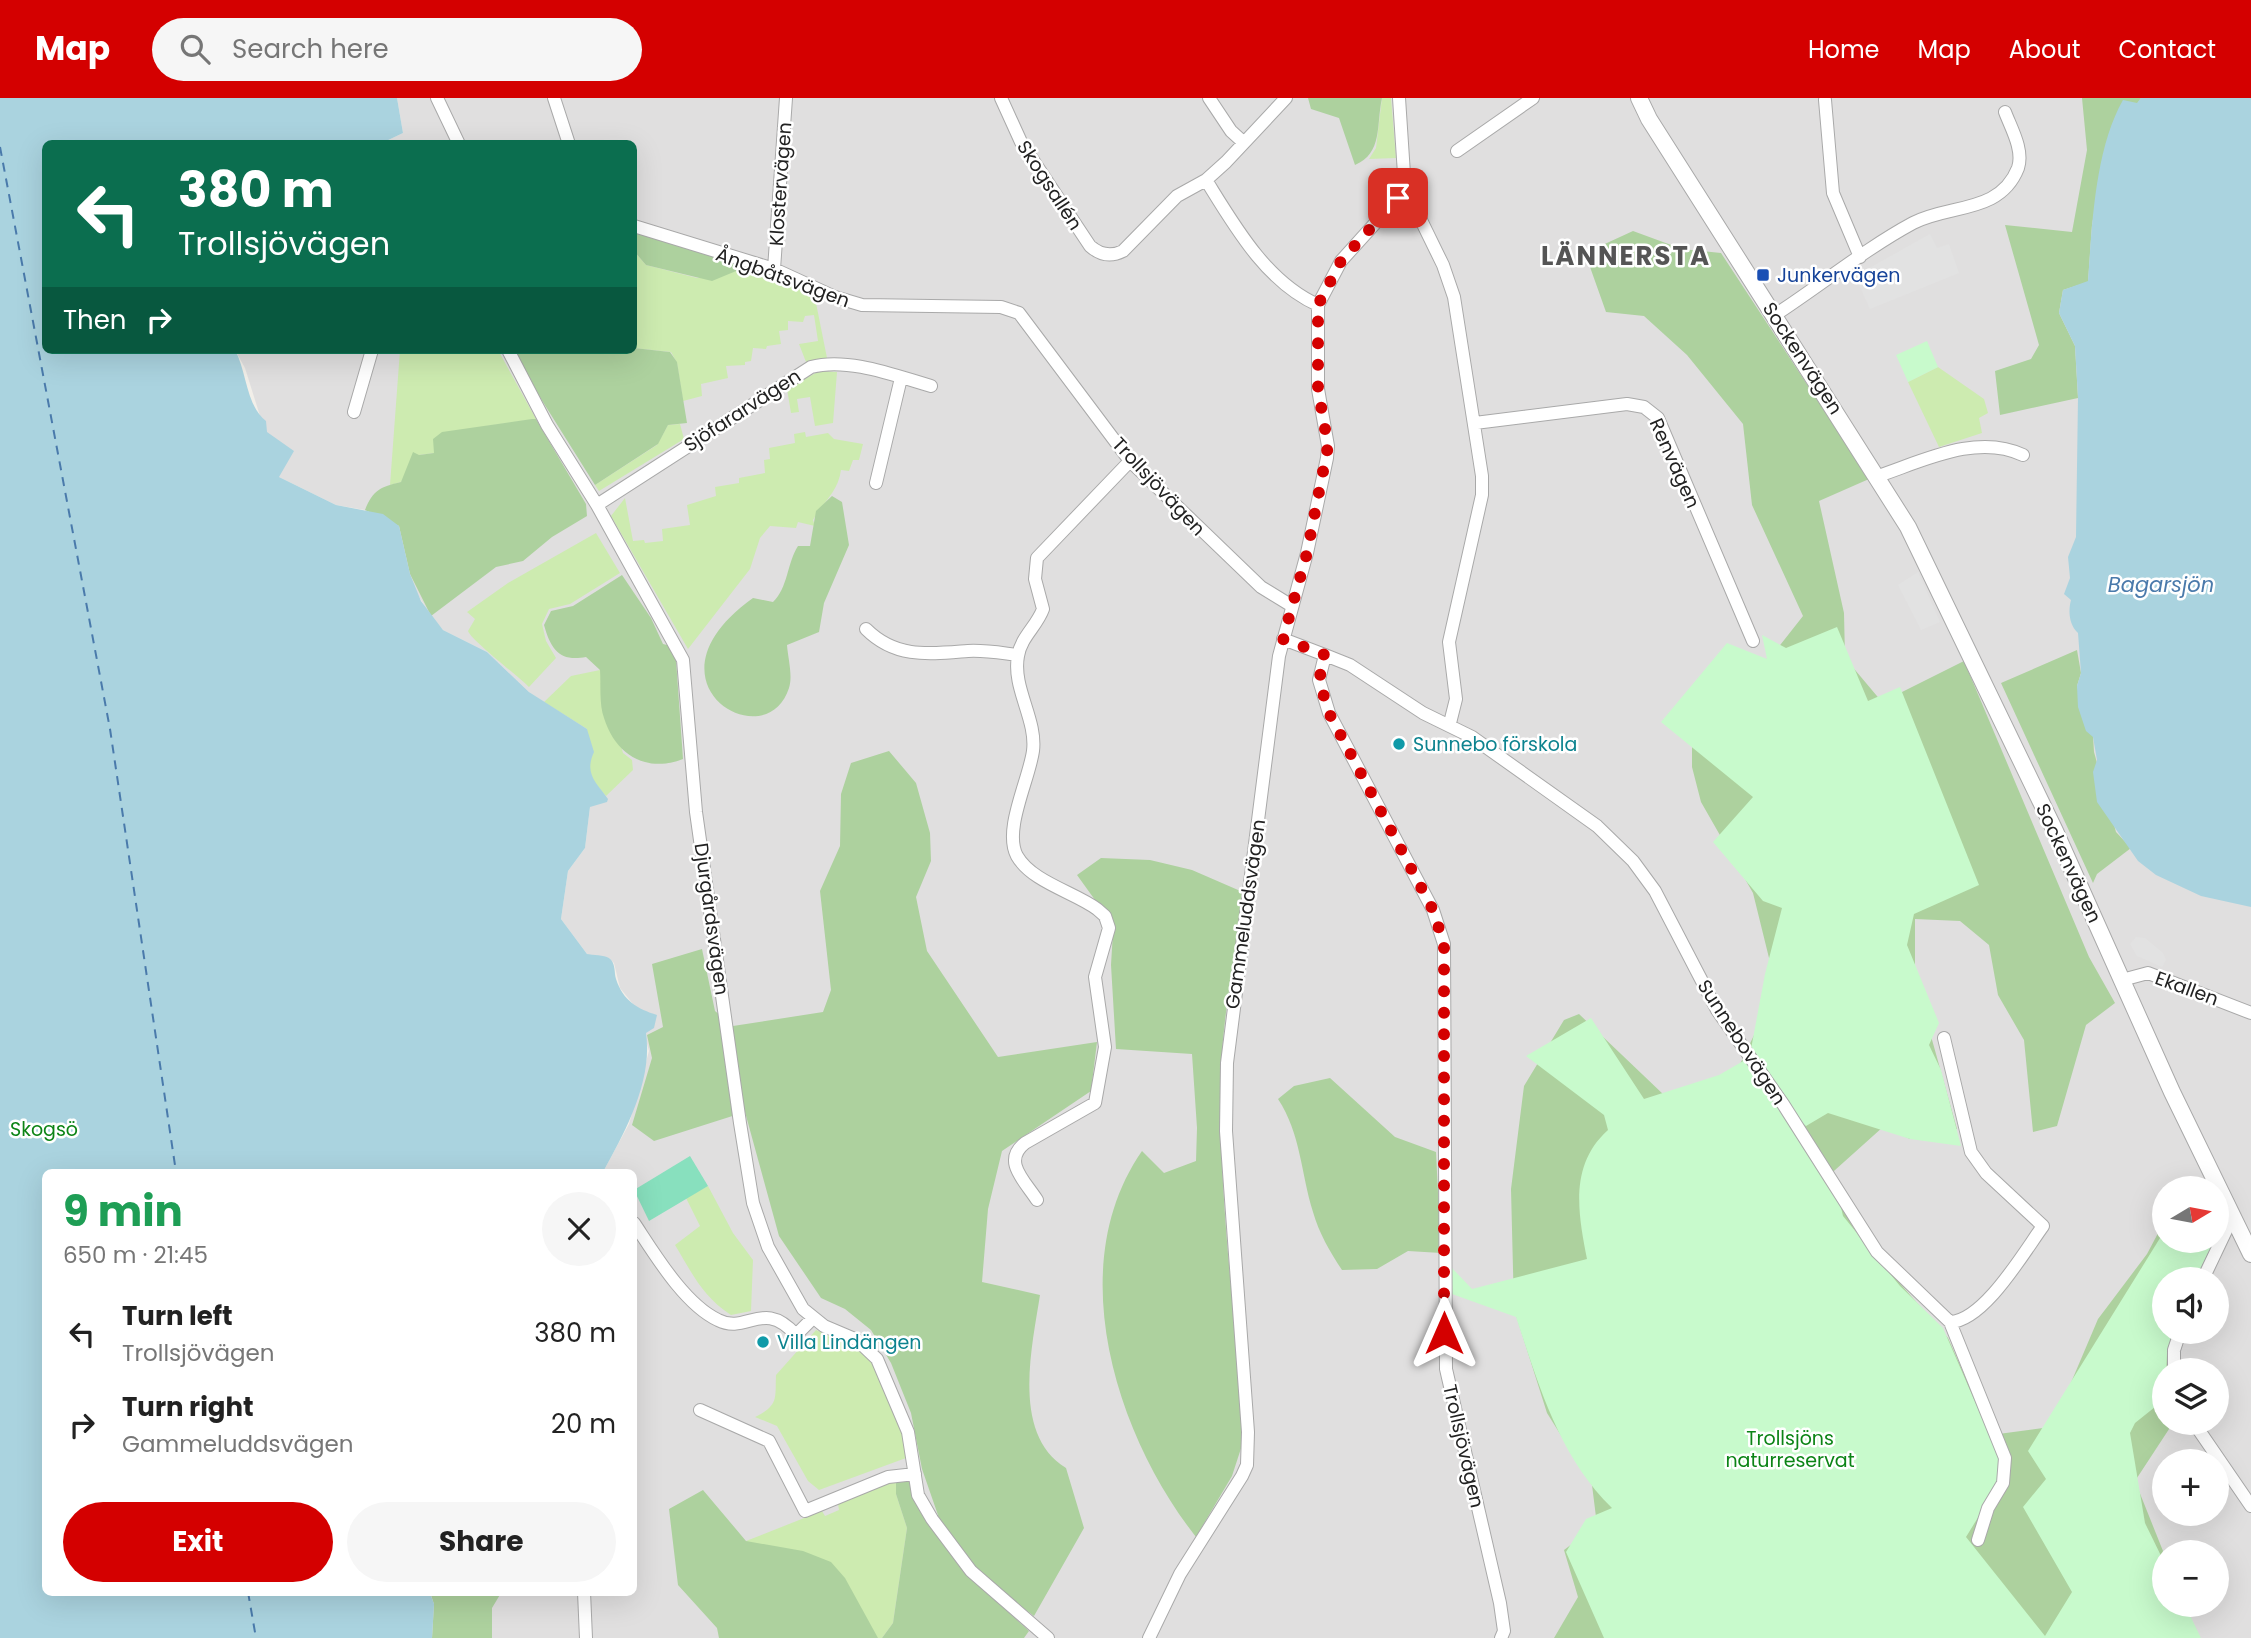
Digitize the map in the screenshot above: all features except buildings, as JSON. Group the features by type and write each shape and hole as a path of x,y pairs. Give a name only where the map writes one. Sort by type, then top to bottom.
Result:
{"street":[{"path":"437,98 457,140"},
{"path":"554,98 568,140"},
{"name":"Klostervägen","path":"774,269 786,98"},
{"name":"Skogsallén","path":"1001,98 1021,142 1090,246 1100,253 1115,255 1123,251 1177,197 1206,180"},
{"path":"1209,98 1243,142"},
{"path":"1286,98 1206,180 1248,245 1301,296 1318,305"},
{"path":"1399,98 1404,174 1398,198 1419,216 1443,265 1454,297 1475,423 1482,495 1450,635 1456,699 1450,723"},
{"path":"1457,150 1533,98"},
{"name":"Sockenvägen","path":"1639,98 1649,119 1878,476 1929,569 2055,831 2232,1218 2251,1254"},
{"path":"1825,100 1833,193 1860,257"},
{"path":"1775,315 1915,222 1972,208 1992,199 2008,183 2018,167 2020,154 2005,112"},
{"name":"Gammeluddsvägen","path":"1149,1638 1180,1574 1242,1476 1248,1457 1228,1168 1226,1076 1233,1001 1283,639 1316,514 1328,446 1318,389 1318,305 1341,261 1398,198"},
{"name":"Ångbåtsvägen","path":"637,227 774,269 835,297 862,305 1001,307 1019,313"},
{"name":"Trollsjövägen","path":"1019,313 1130,461 1261,587 1292,606"},
{"path":"354,412 371,354"},
{"name":"Djurgårdsvägen","path":"510,354 547,425 597,505 683,660 696,812 753,1203 777,1268 791,1293 812,1319 857,1340 877,1359 908,1432 918,1494 924,1507 971,1571 1048,1638"},
{"name":"Sjöfararvägen","path":"597,505 811,367 830,364 931,386"},
{"path":"876,483 901,378"},
{"name":"Renvägen","path":"1475,423 1627,404 1652,411 1658,418 1754,641"},
{"path":"1878,476 1937,454 1966,449 1999,446 2023,455"},
{"path":"1037,1200 1014,1165 1015,1150 1095,1103 1105,1047 1095,977 1109,929 1105,916 1097,909 1032,870 1018,858 1012,845 1014,824 1034,739 1017,665 1018,655 1026,634 1043,609 1035,579 1037,558 1130,461"},
{"path":"866,629 887,646 920,660 971,651 1018,655"},
{"path":"1283,639 1325,655"},
{"name":"Trollsjövägen","path":"1325,655 1319,680 1329,713 1433,910 1444,944 1446,1369 1497,1590 1504,1631 1501,1638"},
{"name":"Sunnebovägen","path":"1325,655 1350,664 1423,713 1450,723 1597,826 1633,861 1661,901 1717,1010 1795,1122 1877,1252 1950,1322 2005,1458 2003,1483 1988,1508 1978,1540"},
{"name":"Ekallen","path":"2122,980 2148,973 2251,1013"},
{"path":"1944,1038 1971,1152 1986,1173 2043,1226 1979,1308 1963,1320 1950,1322"},
{"path":"2209,1267 2232,1218"},
{"path":"637,1227 686,1293 717,1320 733,1325 753,1318 766,1318 786,1324 796,1335 812,1319"},
{"path":"700,1410 769,1441 805,1511 888,1477 915,1474"},
{"path":"2202,1435 2251,1506"},
{"path":"584,1596 586,1638"}],"shaded area":[{"path":"397,98 2251,98 2251,1638 432,1638 430,1596 637,1596 637,1169 605,1169 629,1124 649,1051 637,1009 620,988 614,963 609,958 587,954 561,919 568,871 585,848 590,807 602,790 548,705 529,692 487,652 443,630 431,616 365,510 336,505 279,477 245,368 237,354 637,354 637,140 388,140 403,133"},
{"path":"1930,234 1937,248 1949,244 1959,273 1870,309 1855,276"},
{"path":"1918,572 1940,622 1921,630 1898,585"},
{"path":"2136,937 2145,938 2163,953 2166,960 2162,967 2137,956 2130,944"}],"green space":[{"path":"1308,98 1382,98 1377,137 1364,160 1355,165 1339,118 1311,109"},
{"path":"1382,98 1391,98 1396,158 1369,159 1376,148"},
{"path":"2082,98 2141,98 2104,154 2092,225 2088,282 2063,290 2059,313 2075,346 2078,398 2000,415 1995,371 2031,359 2039,345 2005,225 2072,232 2087,150"},
{"path":"1633,231 1682,249 1721,253 1869,479 1819,501 1844,613 1845,658 1882,702 1964,661 2089,957 2115,1003 2086,1025 2057,1126 2033,1132 2024,1040 1998,995 1989,945 1960,921 1915,919 1915,979 1957,1129 1910,1139 1883,1127 1825,1179 1859,1237 1948,1338 1991,1435 2043,1428 2067,1392 2098,1319 2152,1245 2152,1253 2165,1253 2165,1267 2152,1267 2152,1344 2166,1344 2168,1358 2152,1358 2152,1435 2165,1435 2156,1449 2152,1449 2152,1455 2135,1481 2159,1540 2152,1540 2152,1617 2176,1617 2196,1638 1554,1638 1578,1597 1564,1550 1597,1525 1592,1485 1547,1413 1514,1309 1511,1189 1524,1086 1564,1020 1579,1014 1664,1095 1728,1089 1757,1029 1770,962 1753,893 1701,802 1692,767 1692,727 1719,696 1773,654 1803,616 1752,505 1743,424 1687,355 1644,316 1606,312 1590,267 1596,248"},
{"path":"637,233 746,264 741,269 712,281 646,265 637,254"},
{"path":"637,254 646,265 697,278 728,274 746,264 814,293 827,358 806,362 799,344 818,341 814,315 805,316 803,322 788,321 788,330 779,331 781,344 767,346 766,349 753,348 751,361 745,362 745,365 726,366 728,378 701,384 702,396 683,401 677,363 671,352 637,348"},
{"path":"1927,341 1938,367 1908,382 1896,355"},
{"path":"637,348 670,352 677,362 687,423 668,425 658,444 595,485 515,354 637,354"},
{"path":"400,354 500,354 536,419 487,426 434,453 419,455 401,482 390,485"},
{"path":"1938,367 1984,399 1988,413 1979,418 1982,433 1939,447 1908,382"},
{"path":"819,371 837,372 833,423 815,426 810,397 797,399 799,412 791,413 787,389"},
{"path":"536,419 586,504 587,516 552,537 523,561 496,567 431,616 410,574 399,526 365,510 368,503 378,490 401,482 413,452 419,455 434,453 433,439 442,432"},
{"path":"680,424 684,439 599,491 595,485 657,445 668,425"},
{"path":"805,432 806,437 828,433 834,439 863,444 859,460 853,460 849,471 841,470 834,490 813,520 815,526 798,522 796,528 770,526 760,538 750,569 688,649 611,516 625,498 633,541 663,541 662,529 690,525 687,505 716,496 715,487 739,483 739,478 765,473 764,460 770,459 769,448 795,443 794,434"},
{"path":"832,496 842,502 849,545 824,603 819,632 787,645 790,683 776,708 757,716 736,713 718,702 706,682 706,658 720,629 753,598 773,602 778,596 798,546 810,546 816,511"},
{"path":"596,533 620,573 570,604 549,609 542,624 546,641 556,658 529,687 471,636 468,631 475,619 467,612 508,583"},
{"path":"622,575 651,618 663,644 671,646 676,660 683,759 670,763 645,762 635,758 616,742 602,713 600,670 586,657 569,658 558,652 544,625 551,611 573,606"},
{"path":"1837,627 1868,701 1900,687 1979,885 1914,914 1907,945 1939,1023 1929,1045 1941,1070 1961,1146 1910,1139 1828,1113 1806,1126 1799,1120 1751,1049 1765,974 1782,908 1763,901 1713,842 1753,797 1661,722 1727,643 1767,659 1762,635 1786,648"},
{"path":"2077,650 2081,673 2077,686 2093,736 2094,752 2116,832 2131,848 2097,874 2093,883 2001,683"},
{"path":"600,670 623,753 632,760 633,770 606,796 590,778 587,729 544,702 571,676"},
{"path":"889,751 916,783 930,833 931,861 916,897 927,951 998,1057 1097,1042 1091,1091 1002,1151 988,1209 982,1282 1040,1295 1030,1364 1031,1412 1038,1434 1049,1453 1066,1468 1084,1528 1034,1616 981,1577 939,1518 922,1469 911,1413 891,1363 871,1330 845,1309 821,1298 779,1236 745,1112 654,1141 632,1125 652,1058 647,1035 663,1027 652,964 702,949 715,1011 733,1026 823,1012 831,990 820,891 840,846 841,794 851,763"},
{"path":"1101,858 1150,860 1192,870 1245,893 1224,1028 1221,1118 1228,1254 1245,1436 1232,1476 1196,1537 1167,1496 1143,1450 1123,1400 1109,1349 1103,1297 1105,1245 1118,1196 1142,1151 1164,1173 1196,1161 1197,1128 1192,1054 1116,1049 1111,965 1113,932 1108,918 1077,875"},
{"name":"Trollsjöns naturreservat","path":"1591,1018 1644,1099 1719,1075 1745,1060 1773,1097 1839,1199 1843,1216 1900,1286 1943,1328 1999,1457 2001,1480 1966,1537 2045,1636 2072,1592 2023,1507 2046,1479 2028,1451 2152,1251 2210,1253 2203,1267 2152,1267 2152,1344 2171,1344 2167,1358 2152,1358 2152,1409 2135,1423 2130,1433 2145,1523 2153,1540 2152,1617 2191,1617 2201,1638 1604,1638 1566,1552 1586,1519 1612,1508 1594,1488 1564,1443 1543,1394 1516,1317 1452,1294 1452,1268 1472,1289 1587,1259 1579,1207 1580,1190 1587,1158 1608,1130 1604,1115 1526,1056"},
{"path":"1330,1078 1395,1137 1436,1152 1441,1253 1408,1251 1377,1269 1342,1270 1315,1220 1296,1140 1278,1099 1294,1086"},
{"path":"690,1156 708,1186 649,1221 637,1196 637,1188"},
{"path":"708,1186 733,1233 753,1260 751,1311 731,1315 721,1308 698,1283 675,1245 700,1226 686,1198"},
{"path":"816,1330 862,1349 870,1358 904,1433 906,1458 819,1490 808,1481 777,1426 755,1417 772,1405 776,1375"},
{"path":"896,1478 896,1494 907,1528 893,1623 882,1638 878,1638 746,1541 822,1511 825,1516 839,1510 838,1504"},
{"path":"896,1478 912,1478 931,1527 975,1582 1029,1631 1024,1638 882,1638 893,1623 907,1528 896,1494"},
{"path":"703,1490 746,1541 803,1551 831,1562 845,1578 878,1638 719,1638 717,1628 678,1585 669,1509"},
{"path":"431,1596 499,1596 492,1608 492,1638 432,1638 434,1604"}],"water":[{"path":"0,98 397,98 403,133 388,140 42,140 42,354 237,354 254,407 266,421 267,432 294,451 279,477 336,505 383,514 399,526 410,574 421,601 443,630 487,652 529,692 587,729 594,752 591,772 608,799 607,802 590,807 585,848 568,871 561,919 587,954 604,956 611,960 619,987 627,998 638,1007 657,1015 654,1028 646,1033 647,1051 641,1088 620,1140 605,1169 42,1169 42,1596 431,1596 434,1604 432,1638 0,1638"},
{"name":"Bagarsjön","path":"2141,98 2251,98 2251,907 2201,896 2156,875 2138,861 2097,802 2093,772 2097,760 2093,737 2086,731 2078,707 2077,686 2081,673 2078,633 2070,618 2071,600 2064,594 2070,578 2068,557 2076,537 2078,397 2075,346 2059,313 2063,290 2088,281 2096,188 2106,141 2114,120 2123,100 2137,103"}],"ferry route":[{"path":"0,147 110,729 176,1169"},
{"path":"249,1596 256,1638"}],"place":[{"name":"Junkervägen","path":"1763,275"},
{"name":"Sunnebo förskola","path":"1399,744"},
{"name":"Villa Lindängen","path":"763,1342"}],"district":[{"name":"LÄNNERSTA","path":"1626,256"}],"route":[{"path":"1398,198 1392,208 1341,261 1324,288 1318,305 1318,389 1328,446 1307,553 1283,639 1325,655 1319,680 1329,713 1442,931 1444,1333"}],"park label":[{"name":"Skogsö","path":"44,1129"}]}
